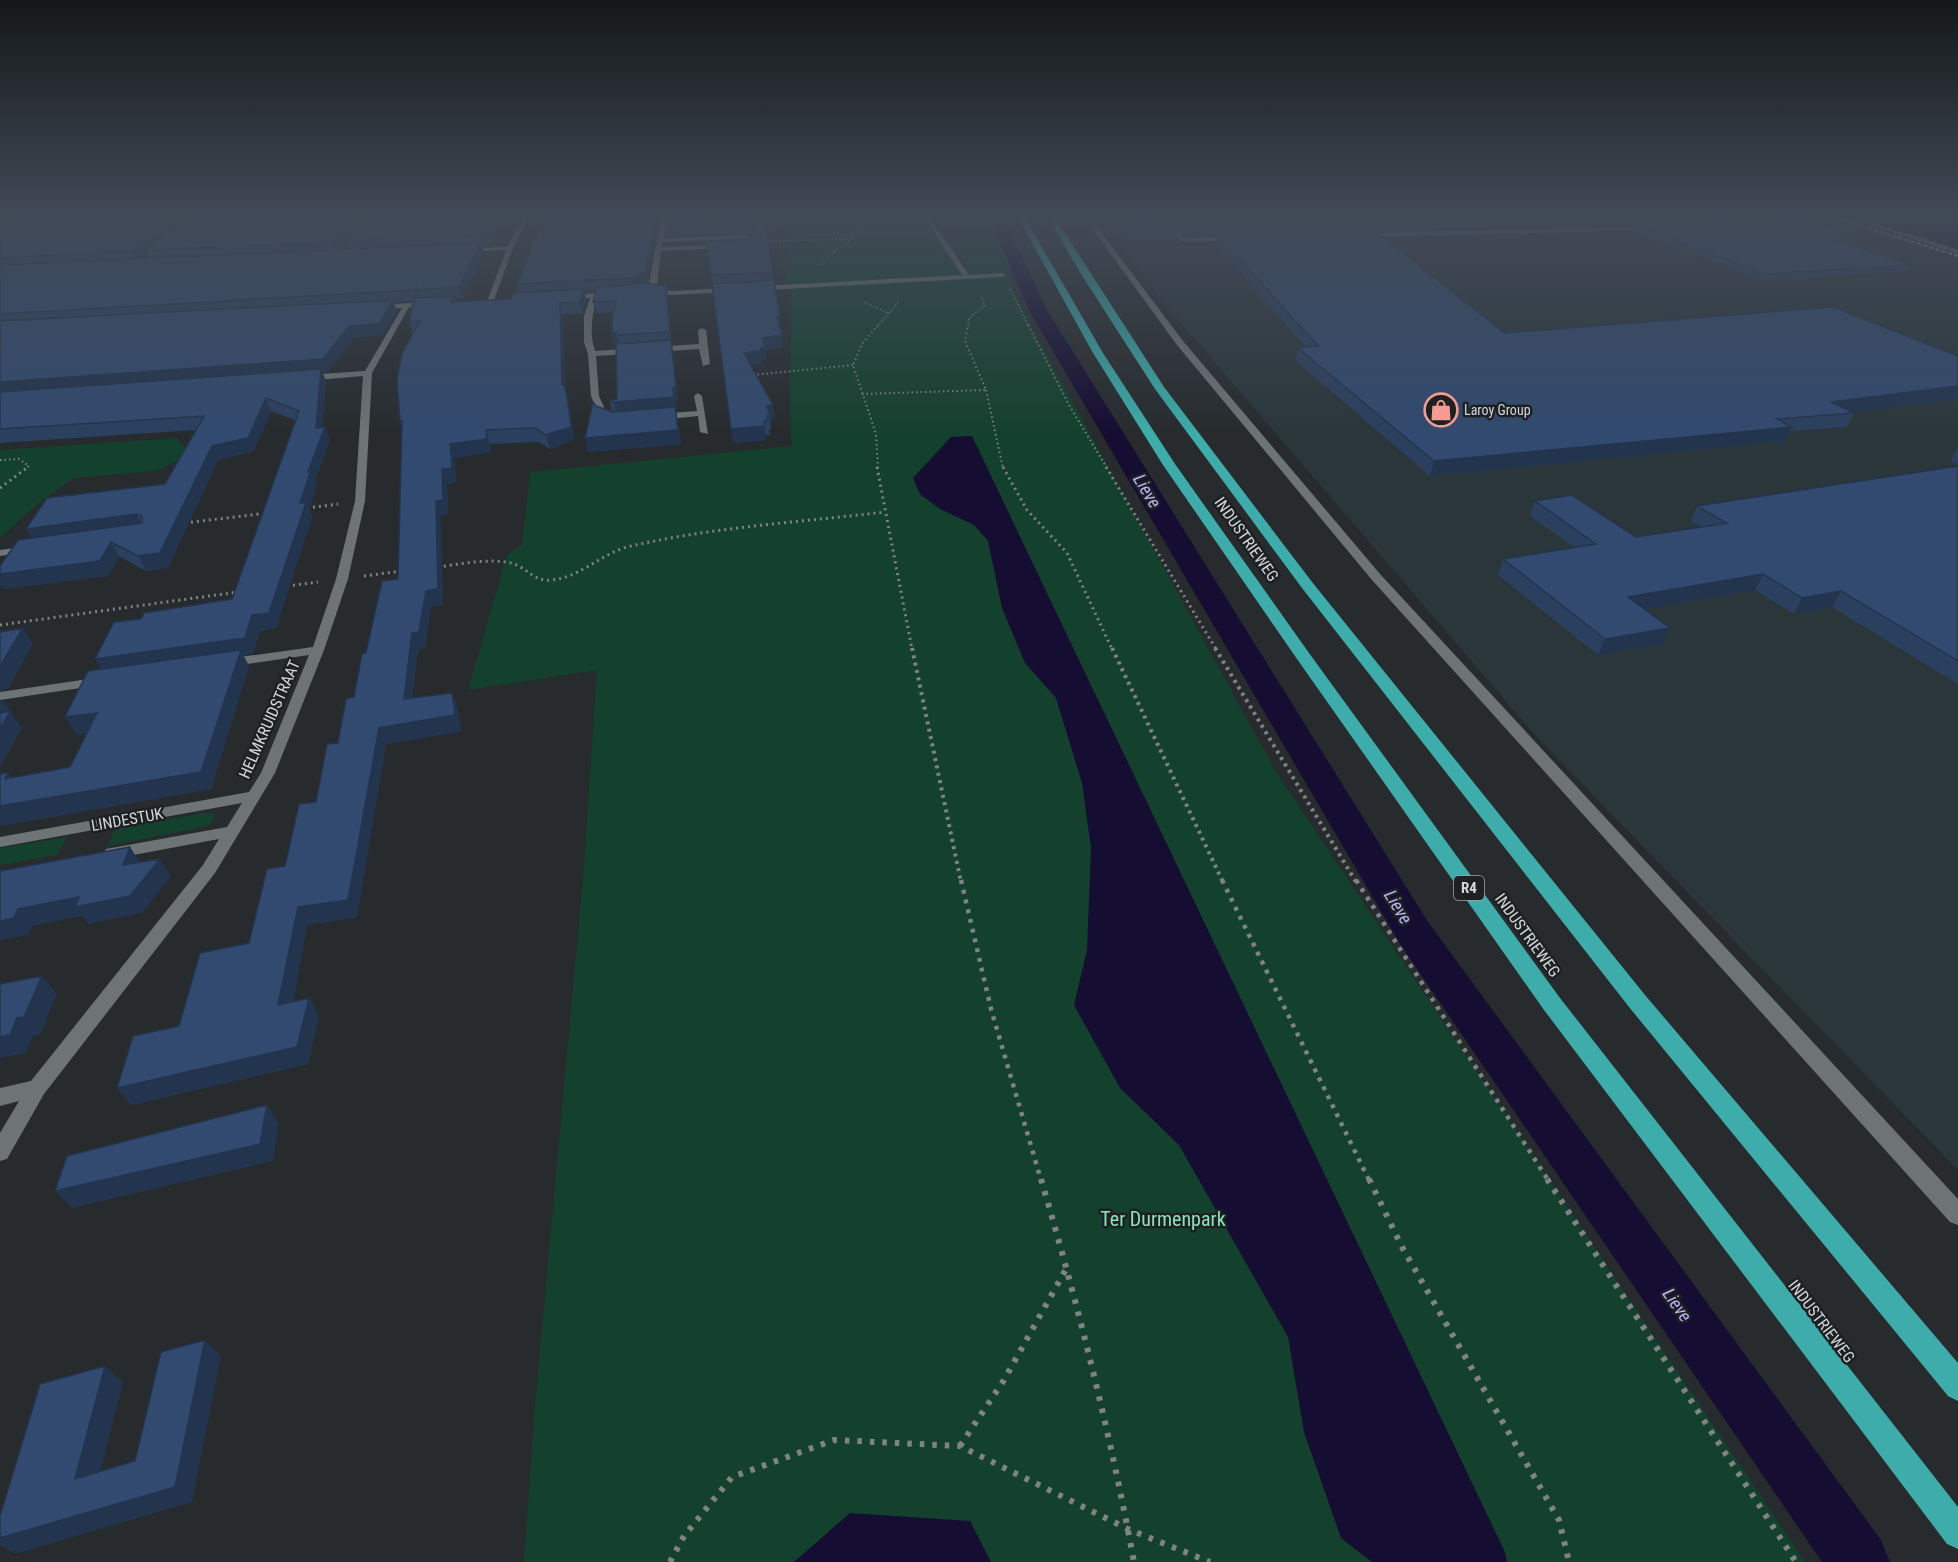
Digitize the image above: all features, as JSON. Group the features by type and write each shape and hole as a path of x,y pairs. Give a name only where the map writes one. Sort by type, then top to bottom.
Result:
{"highway":[{"name":"INDUSTRIEWEG","path":"1061,289 1092,343 1158,446 1310,665 1552,1004 1958,1533"},
{"name":"INDUSTRIEWEG","path":"1095,289 1160,389 1307,585 1637,1001 1958,1386"}],"street":[{"path":"490,300 494,289"},
{"path":"636,293 648,290 673,293 739,289"},
{"path":"1140,289 1180,343 1376,577 1958,1215"},
{"path":"559,297 625,294"},
{"path":"594,295 588,342 592,354 596,396 603,416 616,421 625,420"},
{"path":"478,301 501,300"},
{"path":"366,308 442,303"},
{"name":"HELMKRUIDSTRAAT","path":"0,1152 38,1088 209,869 268,773 318,650 342,579 360,501 368,374 407,306"},
{"path":"702,330 706,364"},
{"path":"592,354 703,346"},
{"path":"297,379 368,374"},
{"path":"698,396 705,432"},
{"path":"644,418 702,412"},
{"path":"0,553 44,547"},
{"path":"213,665 318,650"},
{"path":"0,696 111,680"},
{"name":"LINDESTUK","path":"0,842 254,796"},
{"name":"LINDESTUK","path":"91,857 231,832"},
{"path":"0,1097 38,1088"}],"path":[{"path":"909,289 862,344 853,365 876,434 878,478 947,821 991,1009 1067,1268 1115,1459 1130,1530 1134,1562"},
{"path":"976,289 985,305 969,318 964,341 986,390 1003,468 1027,510 1067,553 1202,839 1402,1247 1560,1520 1569,1562"},
{"path":"1010,289 1069,405 1380,921 1796,1562"},
{"path":"744,376 853,365"},
{"path":"862,394 986,390"},
{"path":"0,460 19,459 29,466 0,488"},
{"path":"302,508 360,501"},
{"path":"432,568 477,562 515,564 529,576 542,580 558,578 629,546 713,532 885,512"},
{"path":"181,525 187,522 268,513"},
{"path":"276,587 410,570"},
{"path":"0,625 243,592"},
{"path":"960,1446 1004,1380 1067,1268"},
{"path":"670,1562 684,1536 732,1477 834,1440 960,1446 1130,1530 1210,1562"}],"shaded area":[{"path":"1153,289 1958,289 1958,1170 1542,743"},
{"path":"972,436 1505,1552 1507,1562 1372,1562 1341,1538 1304,1432 1288,1337 1179,1145 1120,1088 1074,1005 1087,950 1091,848 1082,783 1056,698 1025,663 1002,608 988,541 974,525 940,509 920,494 913,478 951,437"},
{"path":"850,1513 970,1521 991,1562 794,1562"}],"green space":[{"name":"Ter Durmenpark","path":"790,289 1013,289 1038,339 1276,772 1805,1562 524,1562 535,1405 583,880 597,670 468,690 507,555 522,545 530,472 792,446"},
{"path":"177,438 190,454 156,471 74,478 36,505 0,538 0,450"},
{"path":"205,813 215,814 214,820 208,826 107,846 116,828"},
{"path":"67,837 57,855 0,865 0,848"}],"building":[{"path":"0,289 416,289 415,290 0,314"},
{"path":"584,289 580,302 560,303 562,385 564,385 567,396 571,427 546,435 535,428 486,430 487,439 450,444 452,468 442,469 443,500 436,501 438,589 426,591 419,632 412,633 404,699 452,693 455,715 379,728 348,900 298,907 278,1005 309,998 297,1047 117,1088 133,1036 179,1026 200,953 249,943 267,869 285,866 299,804 316,802 327,744 338,743 346,699 354,697 362,654 366,653 382,581 398,579 402,421 400,421 397,379 402,353 420,321 409,322 414,298 455,296 452,302 511,299 513,293"},
{"path":"596,289 666,289 670,332 616,335 616,332 612,333 612,317 616,301 593,302"},
{"path":"713,289 775,289 780,317 777,317 782,335 762,338 765,347 760,348 761,351 744,353 773,405 767,406 770,416 767,416 768,421 764,421 764,426 731,429"},
{"path":"1266,289 1449,289 1505,333 1833,307 1958,356 1958,386 1831,402 1854,413 1777,419 1792,427 1434,461 1298,348 1318,346"},
{"path":"393,300 379,324 349,326 323,359 0,382 0,321"},
{"path":"671,340 676,387 673,388 674,397 614,402 610,400 617,399 616,344"},
{"path":"321,369 316,428 325,427 308,472 311,471 300,503 306,503 269,613 252,615 245,638 95,659 114,622 141,619 144,613 232,599 299,411 266,398 248,438 212,446 160,553 138,556 111,542 100,561 0,574 0,566 18,540 142,523 142,516 136,514 26,529 47,498 165,484 204,416 0,429 0,392"},
{"path":"593,402 596,406 613,412 675,407 678,430 585,438"},
{"path":"1958,466 1958,661 1841,591 1802,598 1763,574 1628,597 1670,628 1605,639 1503,559 1596,544 1535,501 1572,495 1636,537 1727,523 1697,506"},
{"path":"23,628 0,666 0,632"},
{"path":"241,650 201,772 0,806 0,774 8,773 5,779 70,767 97,713 65,717 88,671"},
{"path":"10,711 0,729 0,713"},
{"path":"130,847 123,865 160,859 130,896 75,907 79,897 18,909 14,918 0,921 0,871"},
{"path":"42,976 24,1017 17,1018 10,1035 0,1037 0,984"},
{"path":"267,1105 260,1144 55,1191 67,1156"},
{"path":"205,1340 175,1487 0,1538 0,1516 40,1384 105,1366 75,1479 135,1461 161,1352"}],"waterway":[{"name":"Lieve","path":"1028,289 1038,310 1414,933 1859,1562"}],"place":[{"name":"Laroy Group","path":"1441,410"}]}
